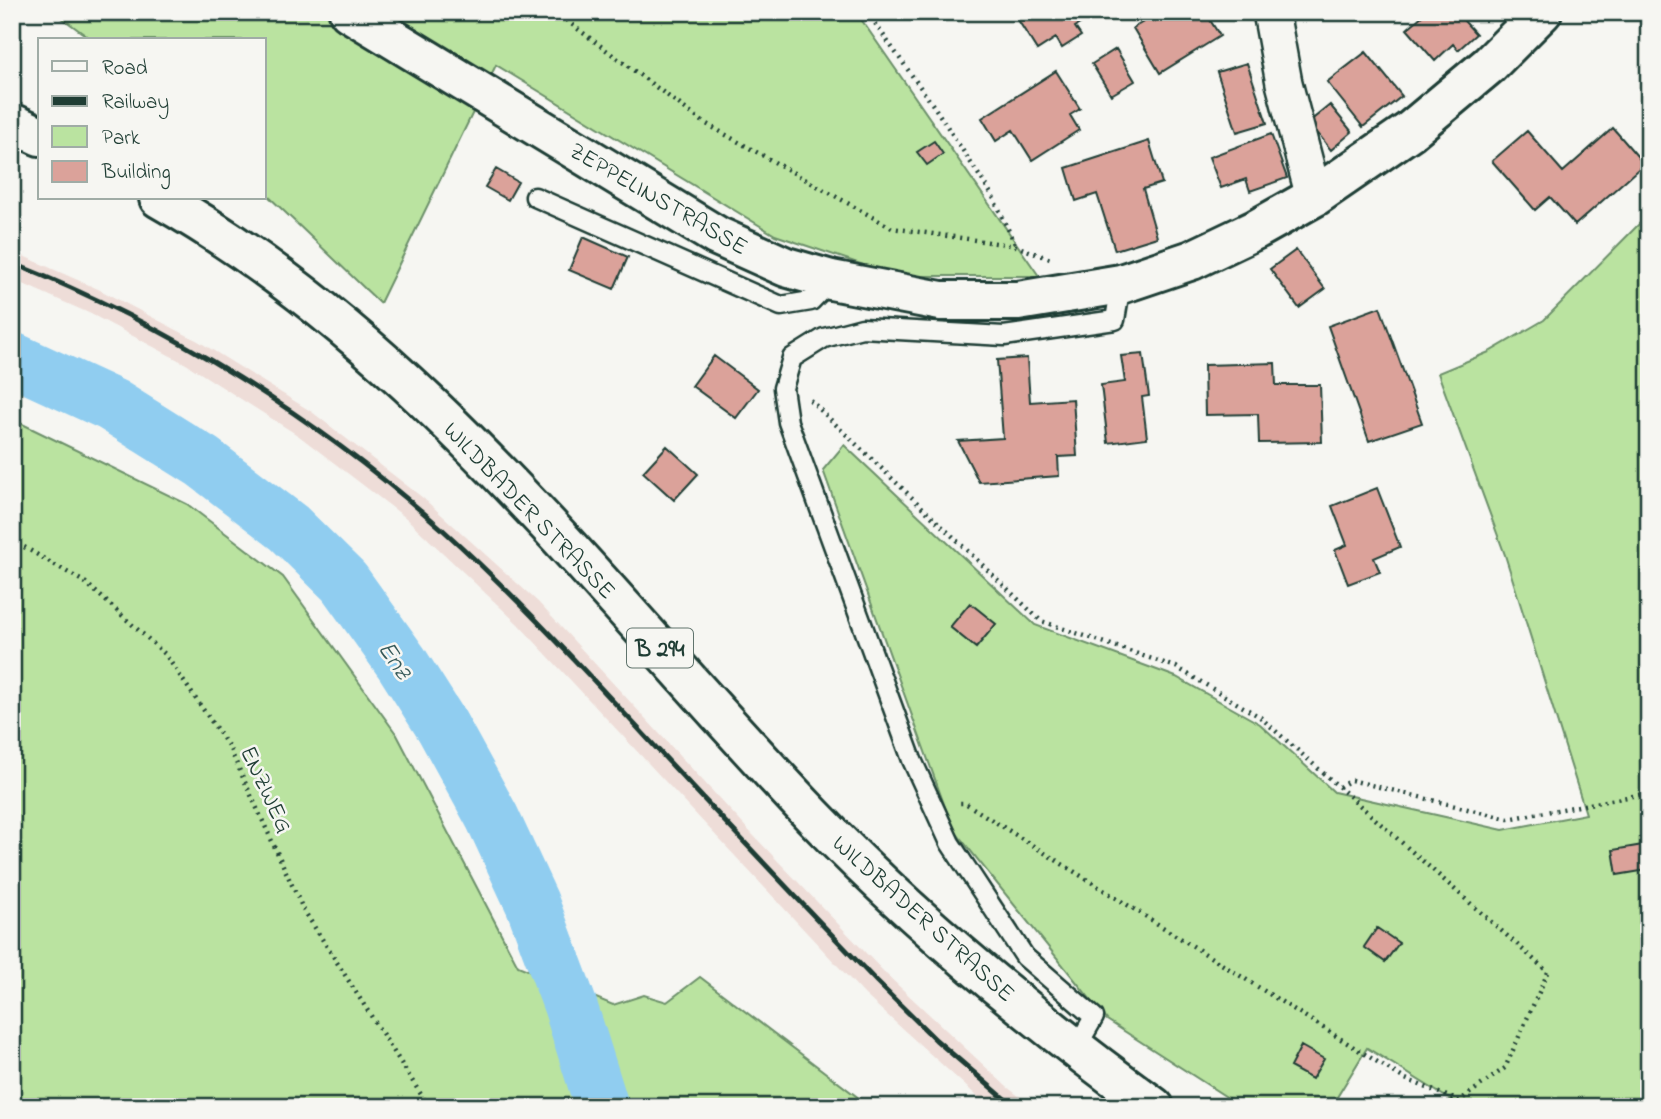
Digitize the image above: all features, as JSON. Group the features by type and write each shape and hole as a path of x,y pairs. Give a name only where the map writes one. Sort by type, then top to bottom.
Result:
{"main road":[{"name":"ZEPPELINSTRASSE","path":"349,12 716,236 786,267 831,280 941,301 1018,301 1121,284 1192,260 1257,229 1314,197 1410,131 1489,65 1542,12"},
{"path":"12,123 38,135"},
{"name":"WILDBADER STRASSE","path":"162,200 222,236 314,303 421,397 555,533 814,817 899,900 969,964 1075,1050 1154,1107"}],"street":[{"path":"1271,12 1284,83 1314,197"}],"lane":[{"path":"535,197 781,306 811,301 831,280"},
{"path":"1075,1050 1094,1017 1025,957 950,843 912,760 788,422 783,388 792,359 824,338 862,328 1004,336 1115,320 1121,284"}],"path":[{"path":"555,12 703,122 892,228 1016,247 1056,261"},
{"path":"867,12 992,195 1016,247"},
{"path":"786,377 1041,621 1176,667 1261,717 1548,972 1506,1068 1459,1101 1403,1078 965,803 932,804"},
{"name":"ENZWEG","path":"12,540 86,583 165,654 229,747 303,909 429,1107"},
{"path":"1339,787 1351,780 1508,819 1649,793"}],"shaded area":[{"path":"12,251 98,289 198,341 312,412 423,498 538,602 753,835 886,974 1007,1087 1033,1107 989,1107 865,995 518,624 406,518 299,436 186,364 91,314 12,279"}],"green space":[{"path":"54,12 856,12 1039,276 896,276 775,235 496,65 380,303 266,194 266,38 89,38"},
{"path":"1649,214 1649,1107 1462,1107 1367,1048 1331,1107 1242,1107 1107,1020 953,829 823,470 844,445 1035,625 1176,677 1260,724 1334,792 1503,830 1586,814 1505,555 1438,373 1489,352 1544,320"},
{"path":"12,419 187,504 283,577 397,735 518,966 613,1005 644,995 667,1002 700,977 864,1102 860,1107 12,1107"}],"building":[{"path":"1013,12 1088,12 1091,17 1075,27 1081,36 1062,48 1056,38 1037,50"},
{"path":"1156,12 1205,12 1220,36 1160,73 1133,28 1157,14"},
{"path":"1422,12 1456,12 1476,34 1458,50 1453,44 1435,61 1407,29 1424,14"},
{"path":"1116,49 1135,81 1111,95 1092,64"},
{"path":"1366,52 1402,96 1363,127 1327,82"},
{"path":"1247,63 1267,123 1237,132 1217,72"},
{"path":"1056,71 1080,109 1070,115 1079,130 1032,160 1013,130 996,141 982,118"},
{"path":"1330,105 1352,132 1331,150 1309,122"},
{"path":"1613,128 1644,164 1575,225 1550,197 1535,210 1492,161 1527,131 1563,172"},
{"path":"1271,134 1287,178 1250,191 1246,179 1221,188 1209,157"},
{"path":"934,141 943,154 927,165 917,152"},
{"path":"1149,141 1162,183 1143,189 1157,237 1115,250 1097,194 1076,201 1066,168"},
{"path":"496,169 518,182 508,200 485,187"},
{"path":"583,237 628,257 614,289 569,270"},
{"path":"1296,250 1325,289 1299,308 1270,269"},
{"path":"1380,307 1422,423 1369,441 1328,326"},
{"path":"1143,354 1149,396 1142,397 1147,438 1108,443 1101,385 1125,382 1121,356"},
{"path":"714,356 758,389 736,418 692,386"},
{"path":"1027,358 1030,402 1073,399 1077,456 1058,457 1059,476 979,482 958,441 1003,438 997,360"},
{"path":"1275,363 1276,385 1320,385 1322,442 1259,443 1258,414 1205,415 1204,365"},
{"path":"667,446 698,474 674,500 643,472"},
{"path":"1377,488 1400,547 1374,558 1380,572 1348,584 1335,550 1347,545 1332,506"},
{"path":"970,603 996,624 976,648 950,627"},
{"path":"1643,845 1647,870 1617,875 1613,850"},
{"path":"1377,928 1399,943 1385,962 1364,947"},
{"path":"1301,1046 1324,1059 1312,1079 1290,1067"}],"waterway":[{"name":"Enz","path":"12,359 112,405 203,462 289,528 344,582 402,663 442,726 492,817 532,903 570,1005 602,1107"}],"railway":[{"path":"12,263 128,315 239,377 344,449 394,488 442,529 531,615 877,982 936,1040 1014,1107"}]}
